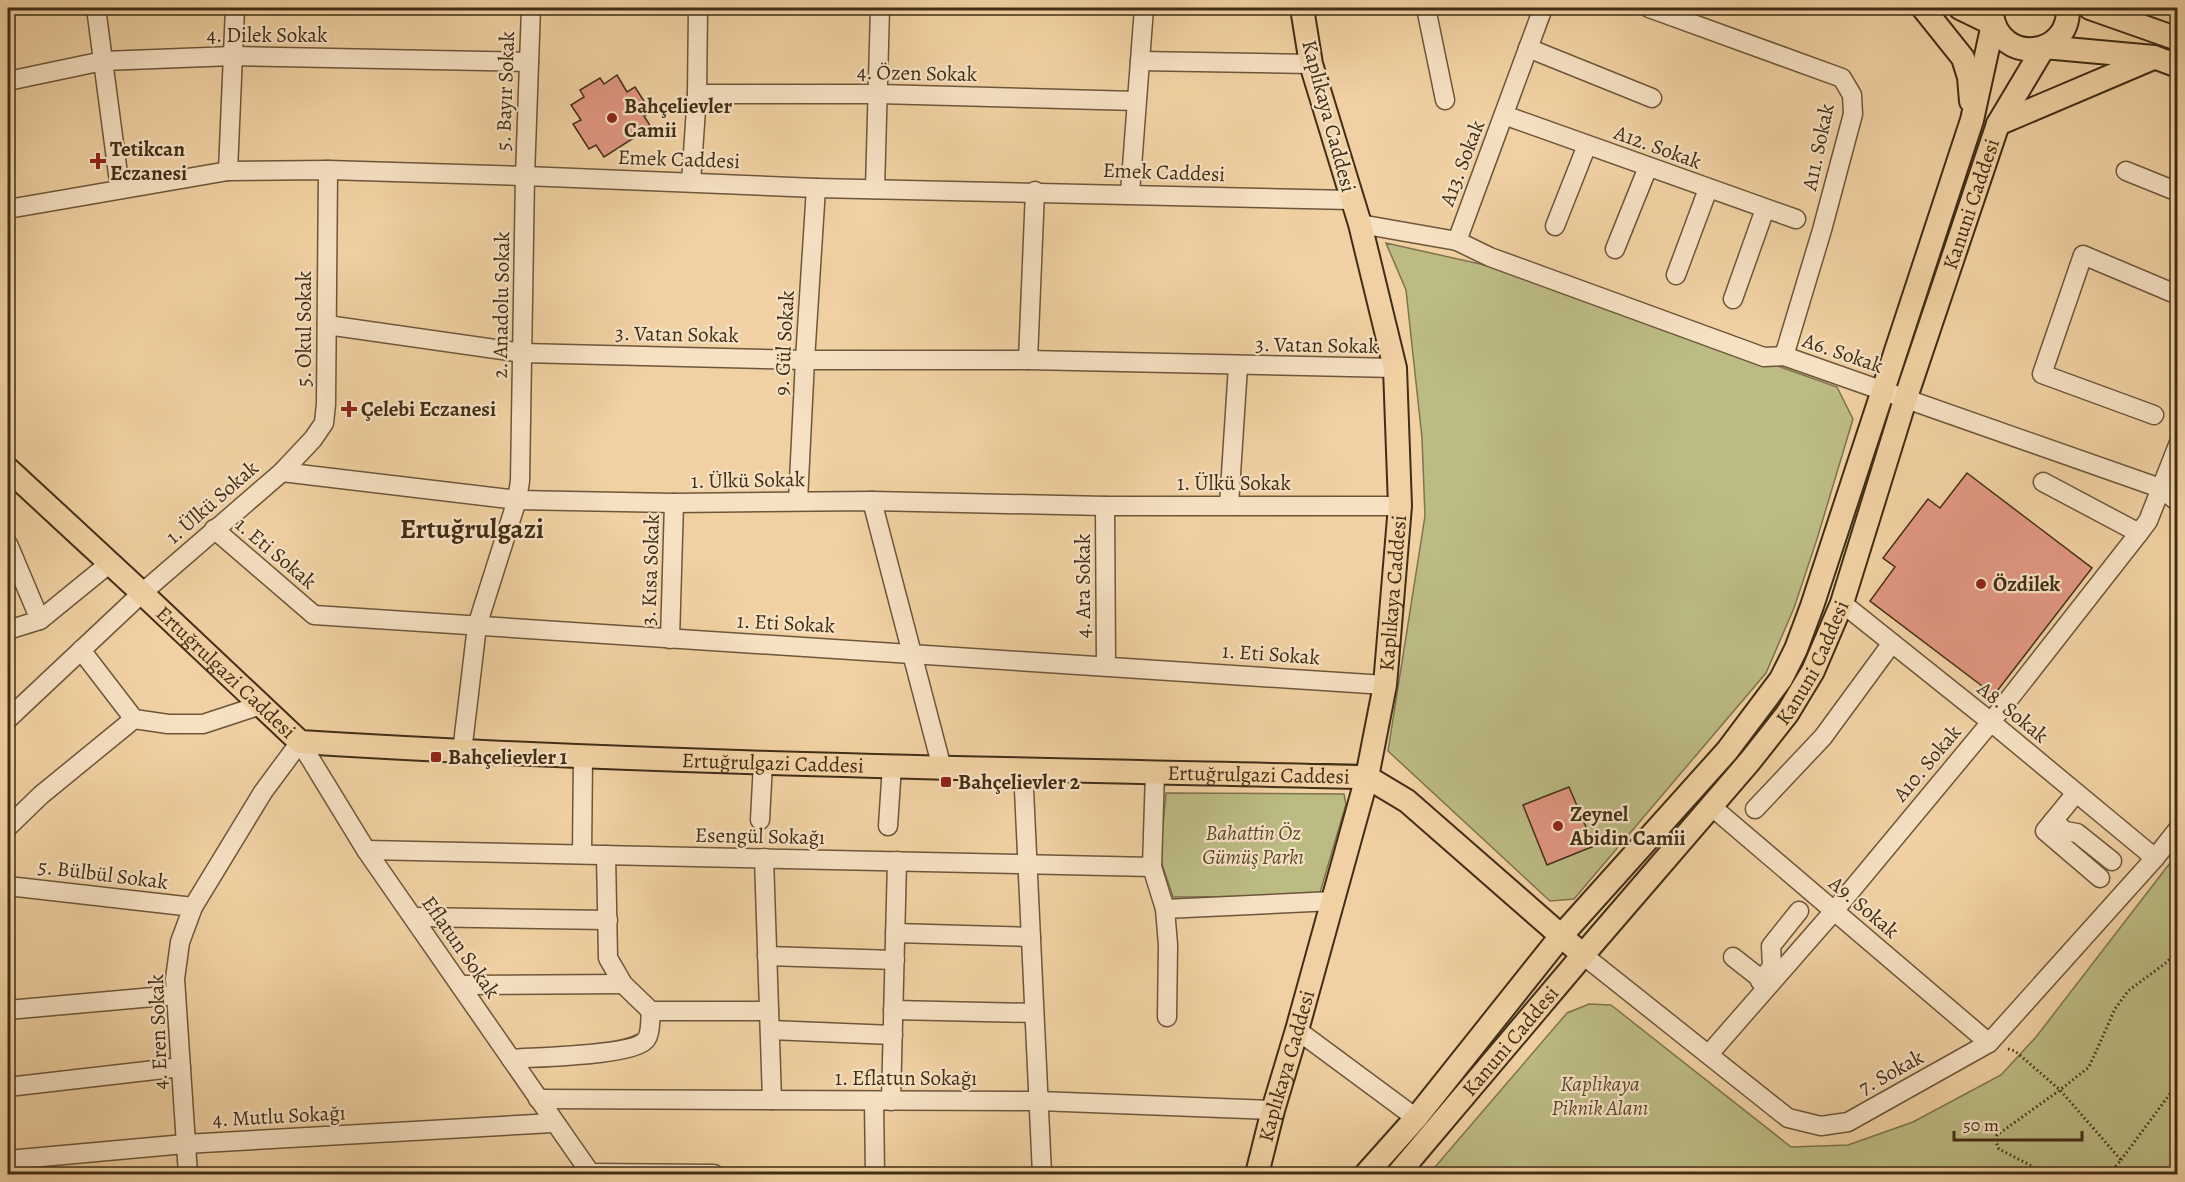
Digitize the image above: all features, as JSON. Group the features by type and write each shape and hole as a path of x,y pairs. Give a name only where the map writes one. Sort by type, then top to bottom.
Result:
{"main road":[{"name":"Kaplıkaya Caddesi","path":"1257,1174 1367,777 1385,685 1400,506 1395,369 1360,224 1311,64 1302,8"},
{"path":"1923,8 1963,58 1969,77 1971,120"},
{"path":"1960,8 1993,16 1999,34 2008,43 2019,48 2044,47 2154,57 2178,66"},
{"name":"Kanuni Caddesi","path":"1398,1174 1787,714 1813,671 1842,603 1905,400 1998,124 2044,47 2062,32 2067,22 2068,8"},
{"path":"2090,8 2168,35"},
{"path":"2144,8 2168,35"},
{"name":"Kanuni Caddesi","path":"1366,1174 1416,1118 1561,936 1727,751 1781,679 1796,649 1812,606 1971,120 1993,16"},
{"path":"1998,124 2154,57"},
{"name":"Ertuğrulgazi Caddesi","path":"10,475 110,563 300,742 462,752 763,763 1367,777 1407,801 1583,955"}],"street":[{"path":"96,8 120,189"},
{"path":"228,171 235,8"},
{"name":"5. Bayır Sokak","path":"525,176 531,8"},
{"path":"691,182 697,94 699,8"},
{"path":"875,189 880,8"},
{"path":"1130,193 1144,8"},
{"path":"1426,8 1445,100"},
{"name":"A13. Sokak","path":"1457,242 1543,8"},
{"name":"A11. Sokak","path":"1649,8 1691,15 1842,78 1852,95 1853,114 1785,356"},
{"path":"1528,48 1652,98"},
{"name":"4. Dilek Sokak","path":"8,81 103,61 233,56 529,62"},
{"path":"1140,61 1311,64"},
{"name":"4. Özen Sokak","path":"697,94 878,94 1136,101"},
{"name":"A12. Sokak","path":"1504,115 1796,219"},
{"path":"1555,226 1587,145"},
{"path":"1615,249 1648,167"},
{"name":"Emek Caddesi","path":"8,209 228,171 525,176 816,188 1130,193 1351,200"},
{"name":"5. Okul Sokak","path":"282,472 313,439 324,423 328,171"},
{"path":"2126,171 2178,192"},
{"name":"2. Anadolu Sokak","path":"462,752 477,626 517,500 520,481 525,176"},
{"name":"9. Gül Sokak","path":"798,501 816,188"},
{"path":"1676,275 1708,189"},
{"path":"1028,360 1035,191"},
{"path":"1733,299 1764,209"},
{"path":"1360,224 1457,242"},
{"name":"A6. Sokak","path":"1457,242 1490,257 1764,357 1785,356 2160,488 2178,502"},
{"path":"2154,415 2042,374 2083,255 2178,295"},
{"name":"3. Vatan Sokak","path":"327,325 523,353 805,360 1028,360 1395,369"},
{"name":"3. Vatan Sokak","path":"1229,505 1238,366"},
{"name":"A10. Sokak","path":"1705,1051 1834,911 1991,722 2139,533 2148,521 2178,445"},
{"name":"1. Ülkü Sokak","path":"8,719 142,593 282,472 517,500 674,503 872,501 1105,506 1400,506"},
{"path":"2043,482 2139,533"},
{"path":"872,501 942,768"},
{"name":"3. Kısa Sokak","path":"670,639 674,503"},
{"name":"4. Ara Sokak","path":"1105,506 1106,666"},
{"name":"1. Eti Sokak","path":"214,530 314,615 1385,685"},
{"path":"8,544 40,620"},
{"path":"8,630 40,620 110,563"},
{"name":"A8. Sokak","path":"1842,603 1991,722 2155,858"},
{"path":"1755,809 1823,737 1892,643"},
{"path":"81,650 134,719 168,724 203,723 261,705"},
{"path":"8,827 41,795 134,719"},
{"name":"Eflatun Sokak","path":"300,742 366,850 590,1174"},
{"name":"4. Eren Sokak","path":"188,1174 175,979 180,942 193,907 263,792 300,742"},
{"path":"582,854 583,757"},
{"path":"760,820 763,763"},
{"path":"888,826 892,766"},
{"path":"1023,768 1042,1174"},
{"path":"1155,772 1152,867 1165,909 1168,945 1167,1017"},
{"path":"2076,792 2045,831 2100,878"},
{"name":"A9. Sokak","path":"1711,806 1989,1043"},
{"path":"2053,821 2065,831 2077,833 2112,861"},
{"name":"7. Sokak","path":"1583,955 1788,1118 1821,1126 1848,1122 1989,1043 2155,858 2178,829"},
{"name":"Esengül Sokağı","path":"366,850 1152,867"},
{"path":"606,855 608,958 623,984 651,1011 769,1011"},
{"path":"764,858 772,1100"},
{"path":"875,1174 893,1035 897,861"},
{"name":"5. Bülbül Sokak","path":"8,886 193,907"},
{"path":"1165,909 1333,901"},
{"path":"1705,1051 1772,967 1771,946 1799,911"},
{"path":"413,917 608,920"},
{"path":"895,933 1031,936"},
{"path":"768,956 895,960"},
{"path":"1733,957 1761,980"},
{"path":"460,985 623,984"},
{"path":"8,1010 176,995"},
{"path":"893,1010 1034,1013"},
{"path":"511,1059 613,1052 640,1047 648,1038 651,1011"},
{"path":"770,1030 893,1035"},
{"path":"1297,1030 1416,1118"},
{"path":"8,1087 181,1067"},
{"name":"1. Eflatun Sokağı","path":"538,1100 1038,1101 1273,1110"},
{"name":"4. Mutlu Sokağı","path":"8,1160 185,1144 553,1123"},
{"path":"590,1174 714,1174"}],"path":[{"path":"2048,1174 1999,1149 1996,1142 1997,1134 2089,1067 2115,1009 2128,991 2168,962 2178,951"},
{"path":"1989,1043 2015,1051 2060,1090 2121,1160"},
{"path":"2109,1174 2178,1083"}],"green space":[{"path":"1386,243 1507,270 1837,387 1853,419 1794,608 1766,673 1574,899 1550,901 1388,751 1425,516 1422,438 1406,290"},
{"name":"Bahattin Öz Gümüş Parkı","path":"1166,793 1344,794 1346,804 1319,896 1173,897 1160,858"},
{"name":"Kaplıkaya Piknik Alanı","path":"2177,854 2177,1174 1429,1174 1567,1013 1589,1004 1611,1005 1791,1147 1848,1145 1913,1122 2001,1075 2036,1037"}],"building":[{"name":"Bahçelievler Camii","path":"617,75 627,92 635,87 651,112 644,116 651,127 604,157 596,145 589,149 573,124 581,120 571,105 584,97 580,90 600,78 604,84"},
{"name":"Özdilek","path":"1967,473 2092,568 1994,695 1870,601 1895,567 1883,558 1928,499 1940,508"},
{"name":"Zeynel Abidin Camii","path":"1569,787 1594,846 1547,865 1523,805"}],"place":[{"name":"Bahçelievler Camii","path":"612,118"},
{"name":"Tetikcan Eczanesi","path":"98,161"},
{"name":"Çelebi Eczanesi","path":"349,409"},
{"name":"Özdilek","path":"1981,584"},
{"name":"Bahçelievler 1","path":"436,757"},
{"name":"Bahçelievler 2","path":"946,782"},
{"name":"Zeynel Abidin Camii","path":"1558,826"}],"district":[{"name":"Ertuğrulgazi","path":"472,529"}]}
